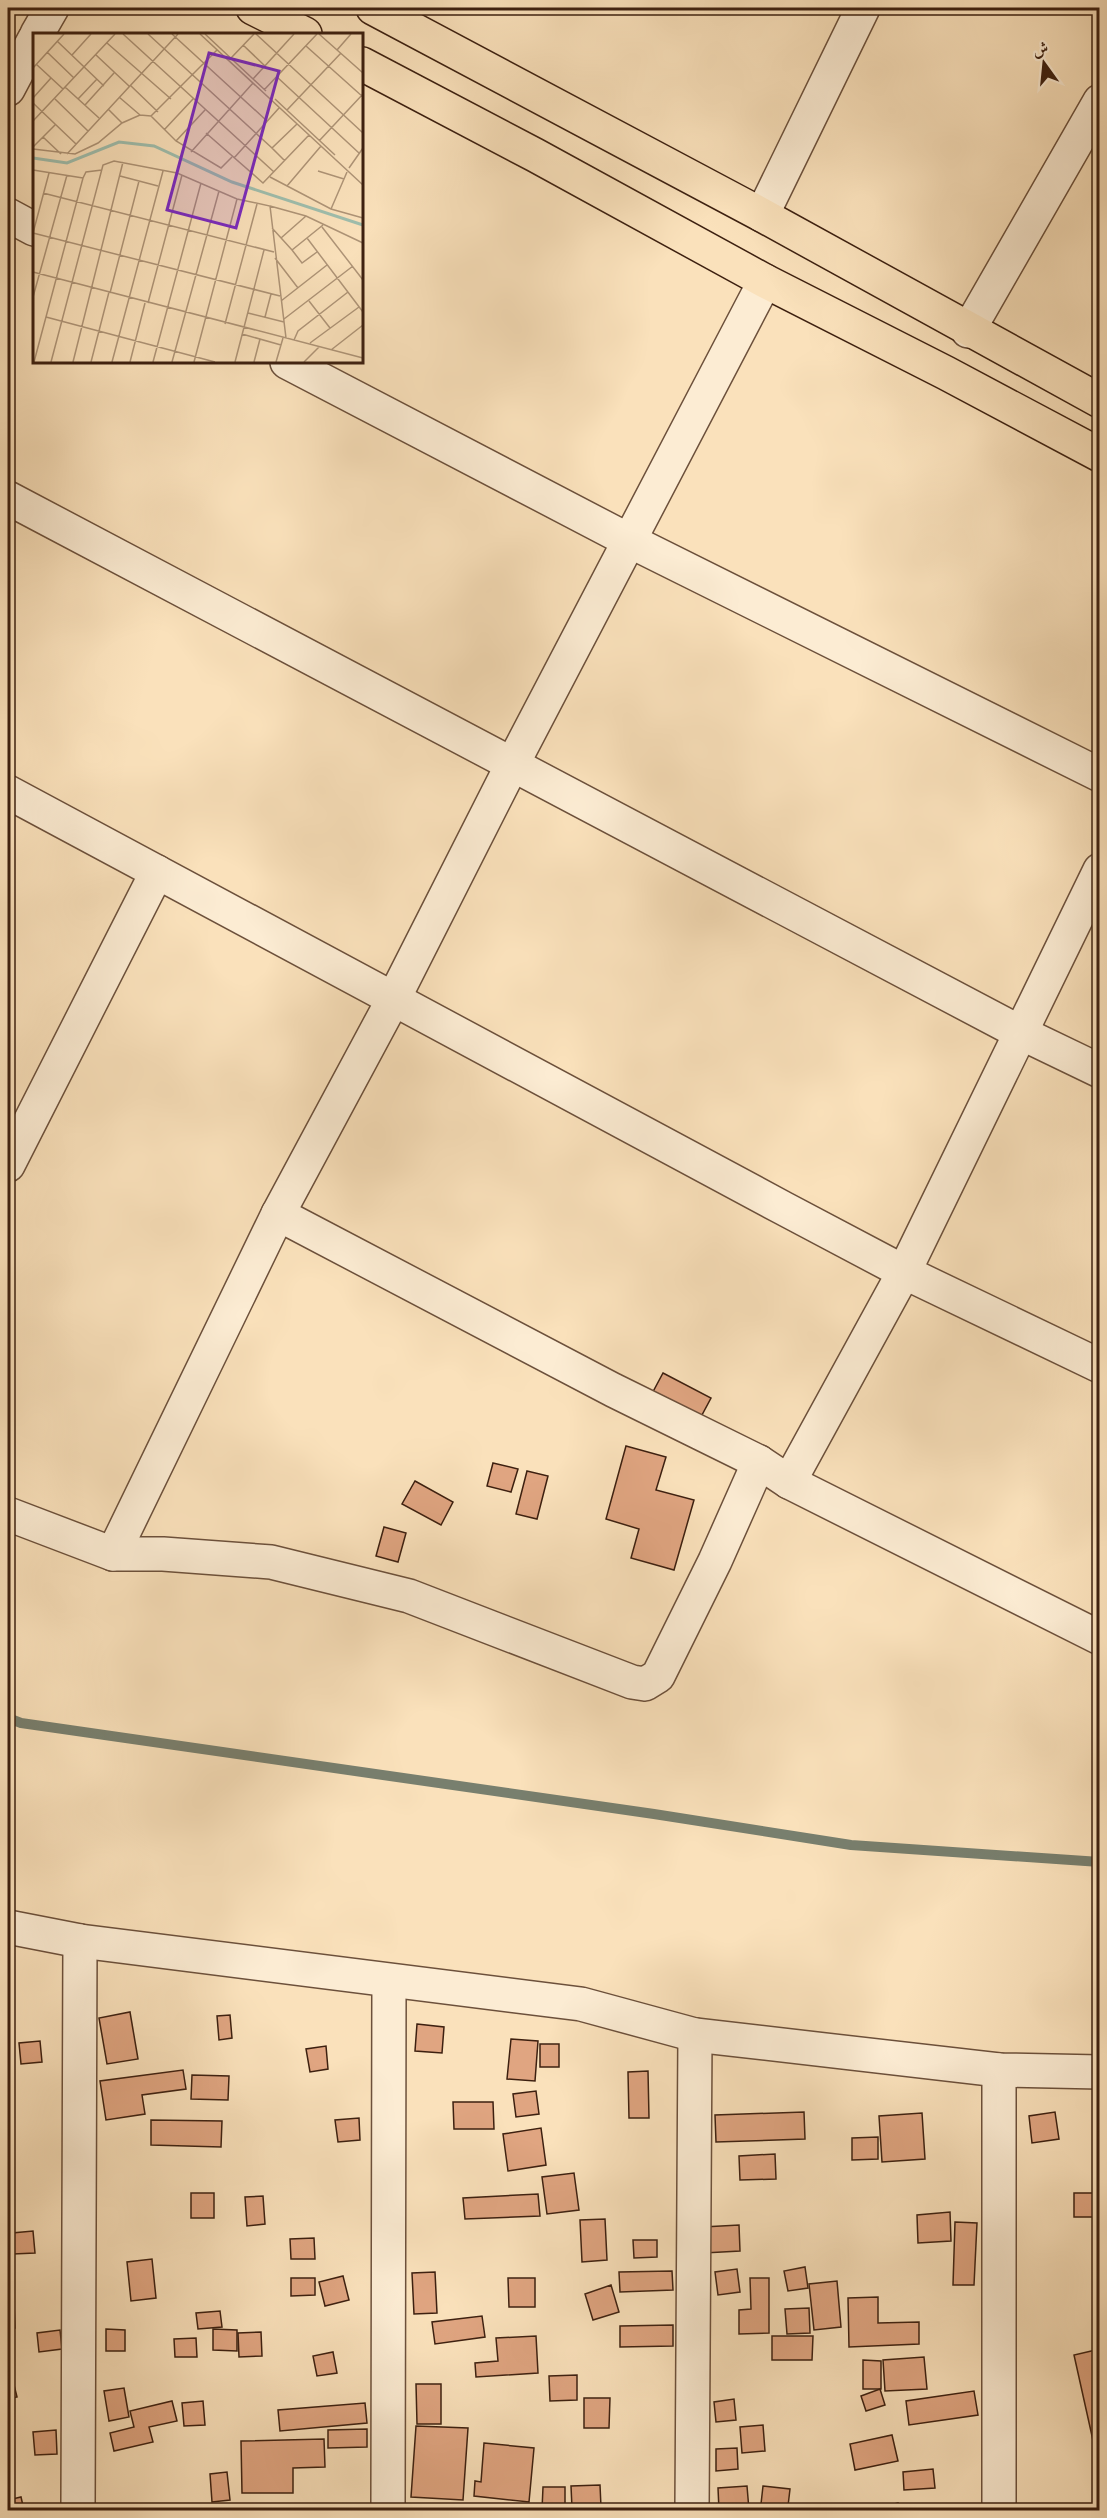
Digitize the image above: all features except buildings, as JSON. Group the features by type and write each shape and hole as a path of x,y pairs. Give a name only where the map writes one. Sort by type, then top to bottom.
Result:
{"main road":[{"path":"253,8 303,33"},
{"path":"373,8 762,215 968,331 1100,401"},
{"path":"363,65 535,155 765,281 1100,455"}],"street":[{"path":"39,33 52,8"},
{"path":"762,215 864,8"},
{"path":"8,88 33,42"},
{"path":"968,331 1100,102"},
{"path":"8,215 33,228"},
{"path":"113,1554 278,1214 394,998 628,540 765,281"},
{"path":"290,363 628,540 1100,775"},
{"path":"8,498 1019,1032 1100,1071"},
{"path":"8,792 904,1272 1100,1366"},
{"path":"789,1482 904,1272 1019,1032 1100,870"},
{"path":"8,1165 157,872"},
{"path":"278,1214 602,1384 759,1462 789,1482 1100,1638"},
{"path":"8,1514 113,1554 163,1554 271,1562 409,1596 632,1682 645,1684 658,1676 715,1561 759,1462"},
{"path":"8,1927 80,1941 581,2004 695,2035 999,2070 1100,2072"},
{"path":"78,2511 80,1941"},
{"path":"388,2511 389,1981"},
{"path":"692,2511 695,2035"},
{"path":"999,2070 999,2511"}],"waterway":[{"path":"8,1718 21,1723 654,1814 851,1845 1100,1862"}]}
